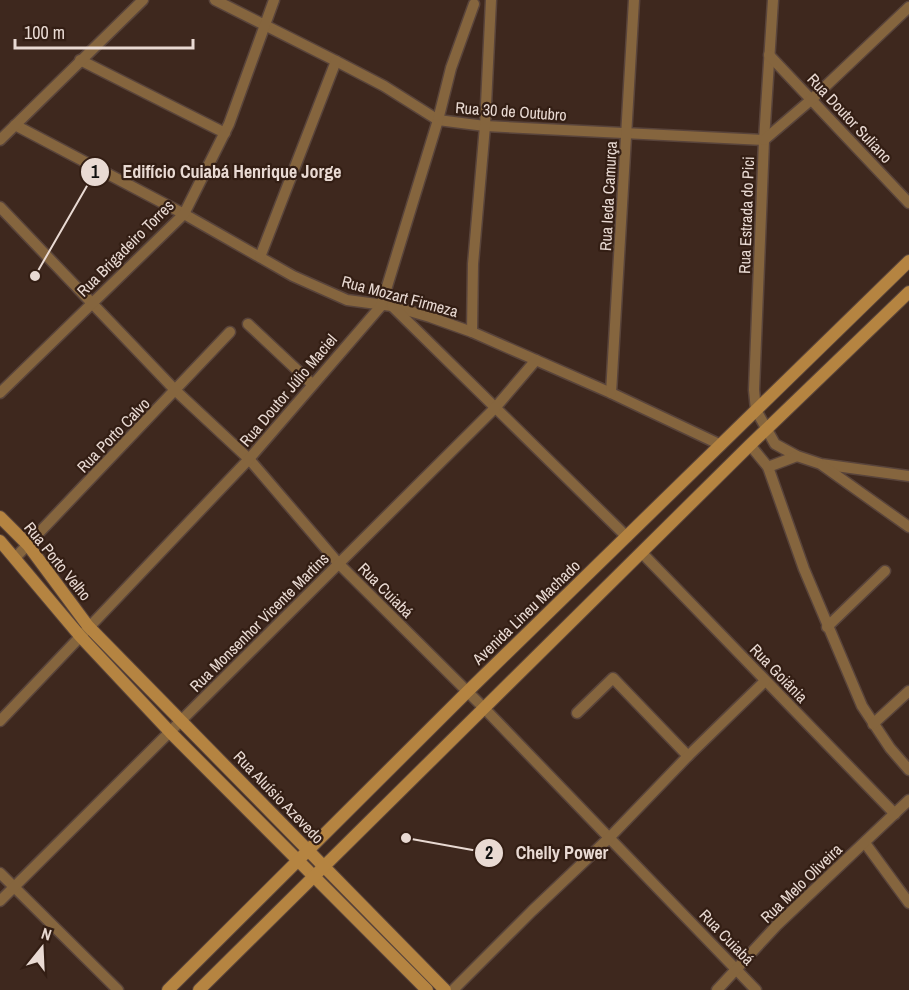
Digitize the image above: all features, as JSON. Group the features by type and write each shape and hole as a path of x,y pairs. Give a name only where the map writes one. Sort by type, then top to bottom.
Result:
{"street":[{"path":"0,140 143,0"},
{"name":"Rua 30 de Outubro","path":"215,0 384,86 438,120 485,126 764,140"},
{"name":"Rua Brigadeiro Torres","path":"0,393 184,214 225,133 274,0"},
{"path":"472,332 473,264 485,126 491,0"},
{"name":"Rua Ieda Camurça","path":"611,393 634,0"},
{"name":"Rua Estrada do Pici","path":"767,429 756,410 754,390 764,140 773,0"},
{"path":"471,2 490,12"},
{"name":"Rua Doutor Júlio Maciel","path":"0,722 249,459 312,384 386,306 471,2"},
{"path":"764,140 812,99 909,7"},
{"name":"Rua Doutor Suliano","path":"769,55 909,202"},
{"path":"80,60 225,133"},
{"path":"260,257 336,61"},
{"name":"Rua Mozart Firmeza","path":"15,125 184,214 293,276 347,300 386,306 430,317 472,332 611,393 721,445"},
{"name":"Rua Cuiabá","path":"0,207 176,391 249,459 339,564 484,708 756,990"},
{"name":"Avenida Lineu Machado","path":"168,990 467,692 909,261"},
{"path":"199,990 750,445 909,292"},
{"path":"386,306 627,537"},
{"path":"248,324 312,384"},
{"name":"Rua Porto Calvo","path":"15,558 230,332"},
{"name":"Rua Monsenhor Vicente Martins","path":"0,901 495,408 536,360"},
{"path":"767,429 775,444 797,456 821,464 909,476"},
{"path":"750,445 768,467 804,569 862,706 909,770"},
{"path":"768,467 797,456"},
{"path":"821,464 907,523"},
{"name":"Rua Porto Velho","path":"0,517 28,545 84,631"},
{"name":"Rua Porto Velho","path":"0,542 84,631"},
{"name":"Rua Goiânia","path":"642,553 895,814"},
{"path":"827,627 885,571"},
{"name":"Rua Aluísio Azevedo","path":"84,631 181,721 308,850 319,871 428,990"},
{"name":"Rua Aluísio Azevedo","path":"84,631 170,732 299,860 319,871 445,990"},
{"path":"577,713 612,678 688,756"},
{"path":"453,990 765,681"},
{"path":"873,724 909,691"},
{"name":"Rua Melo Oliveira","path":"717,990 777,925 909,800"},
{"path":"866,843 909,903"},
{"path":"0,873 118,990"}],"place":[{"name":"Edifício Cuiabá Henrique Jorge","path":"35,276"},
{"name":"Chelly Power","path":"406,838"}]}
